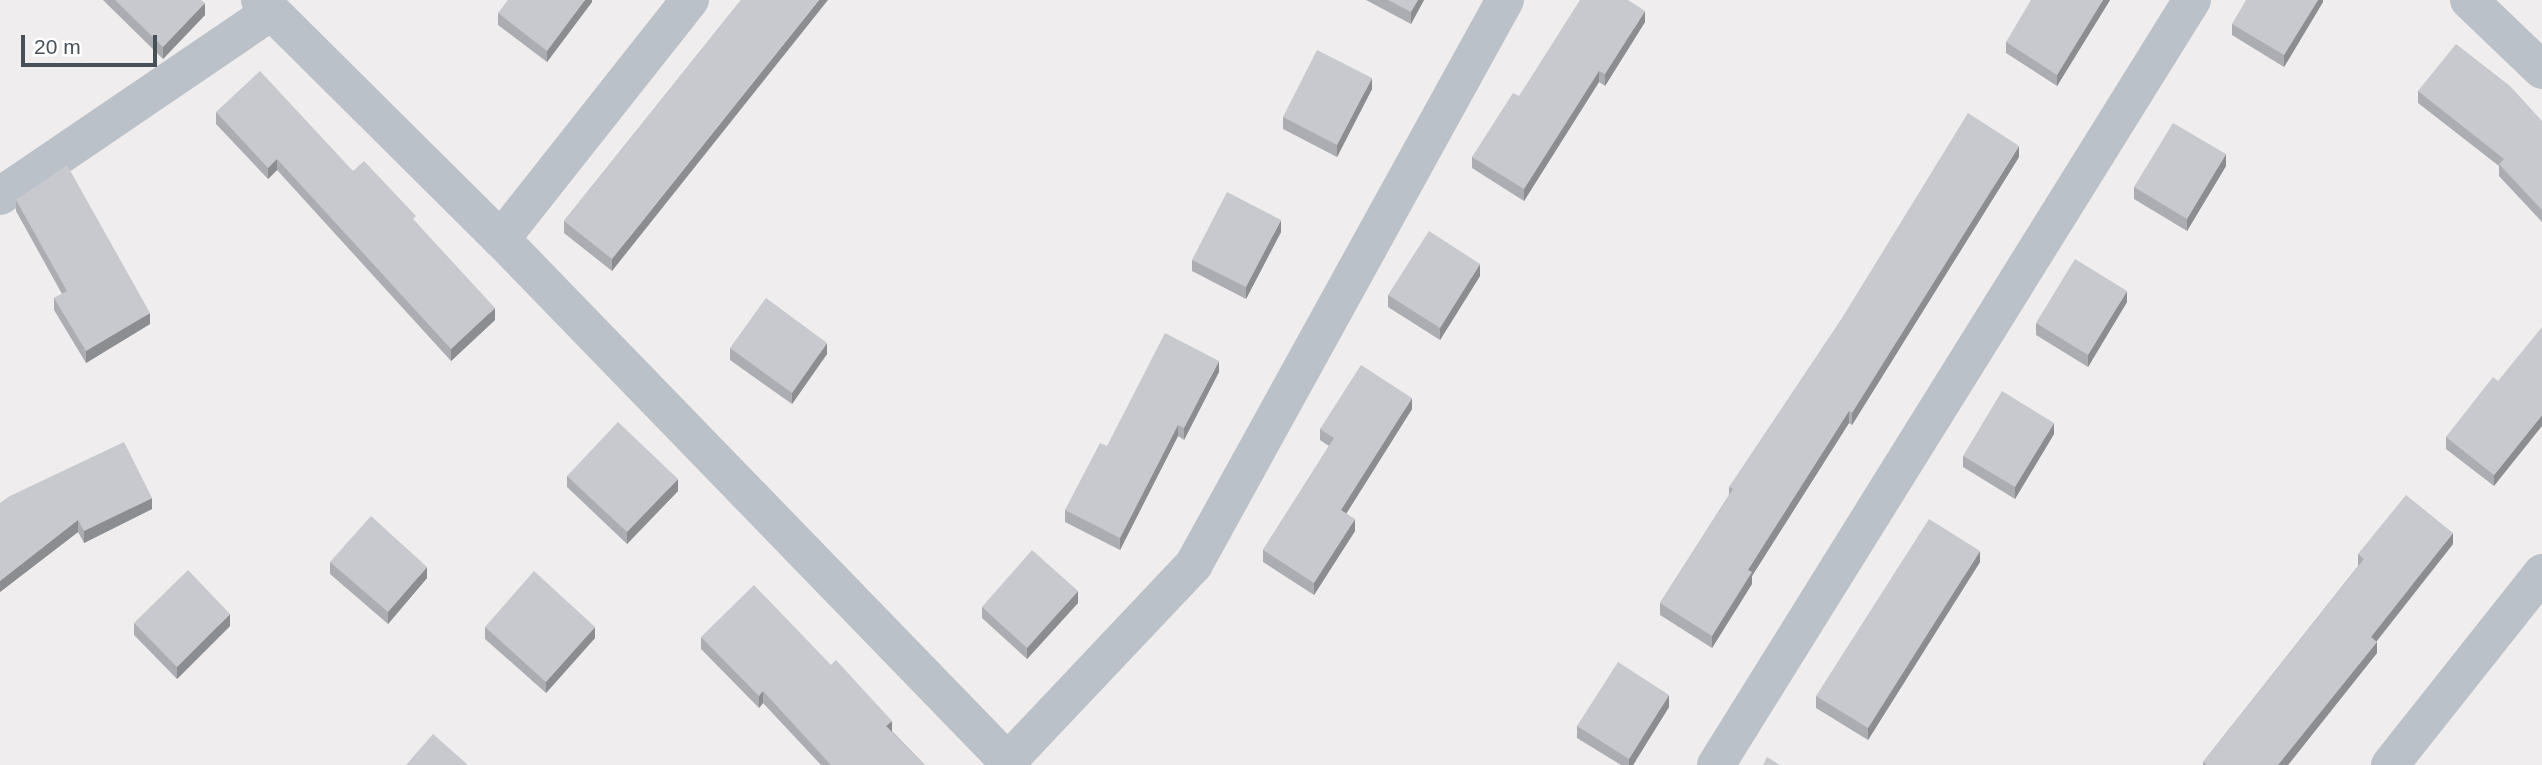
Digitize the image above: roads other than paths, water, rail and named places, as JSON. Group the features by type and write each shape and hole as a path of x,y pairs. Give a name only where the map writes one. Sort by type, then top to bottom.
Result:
{"street":[{"path":"501,239 690,0"},
{"path":"0,196 266,6 501,239 1009,763 1194,564 1505,0"},
{"path":"1716,765 2192,0"},
{"path":"2469,0 2542,70"},
{"path":"2390,765 2542,573"}]}
